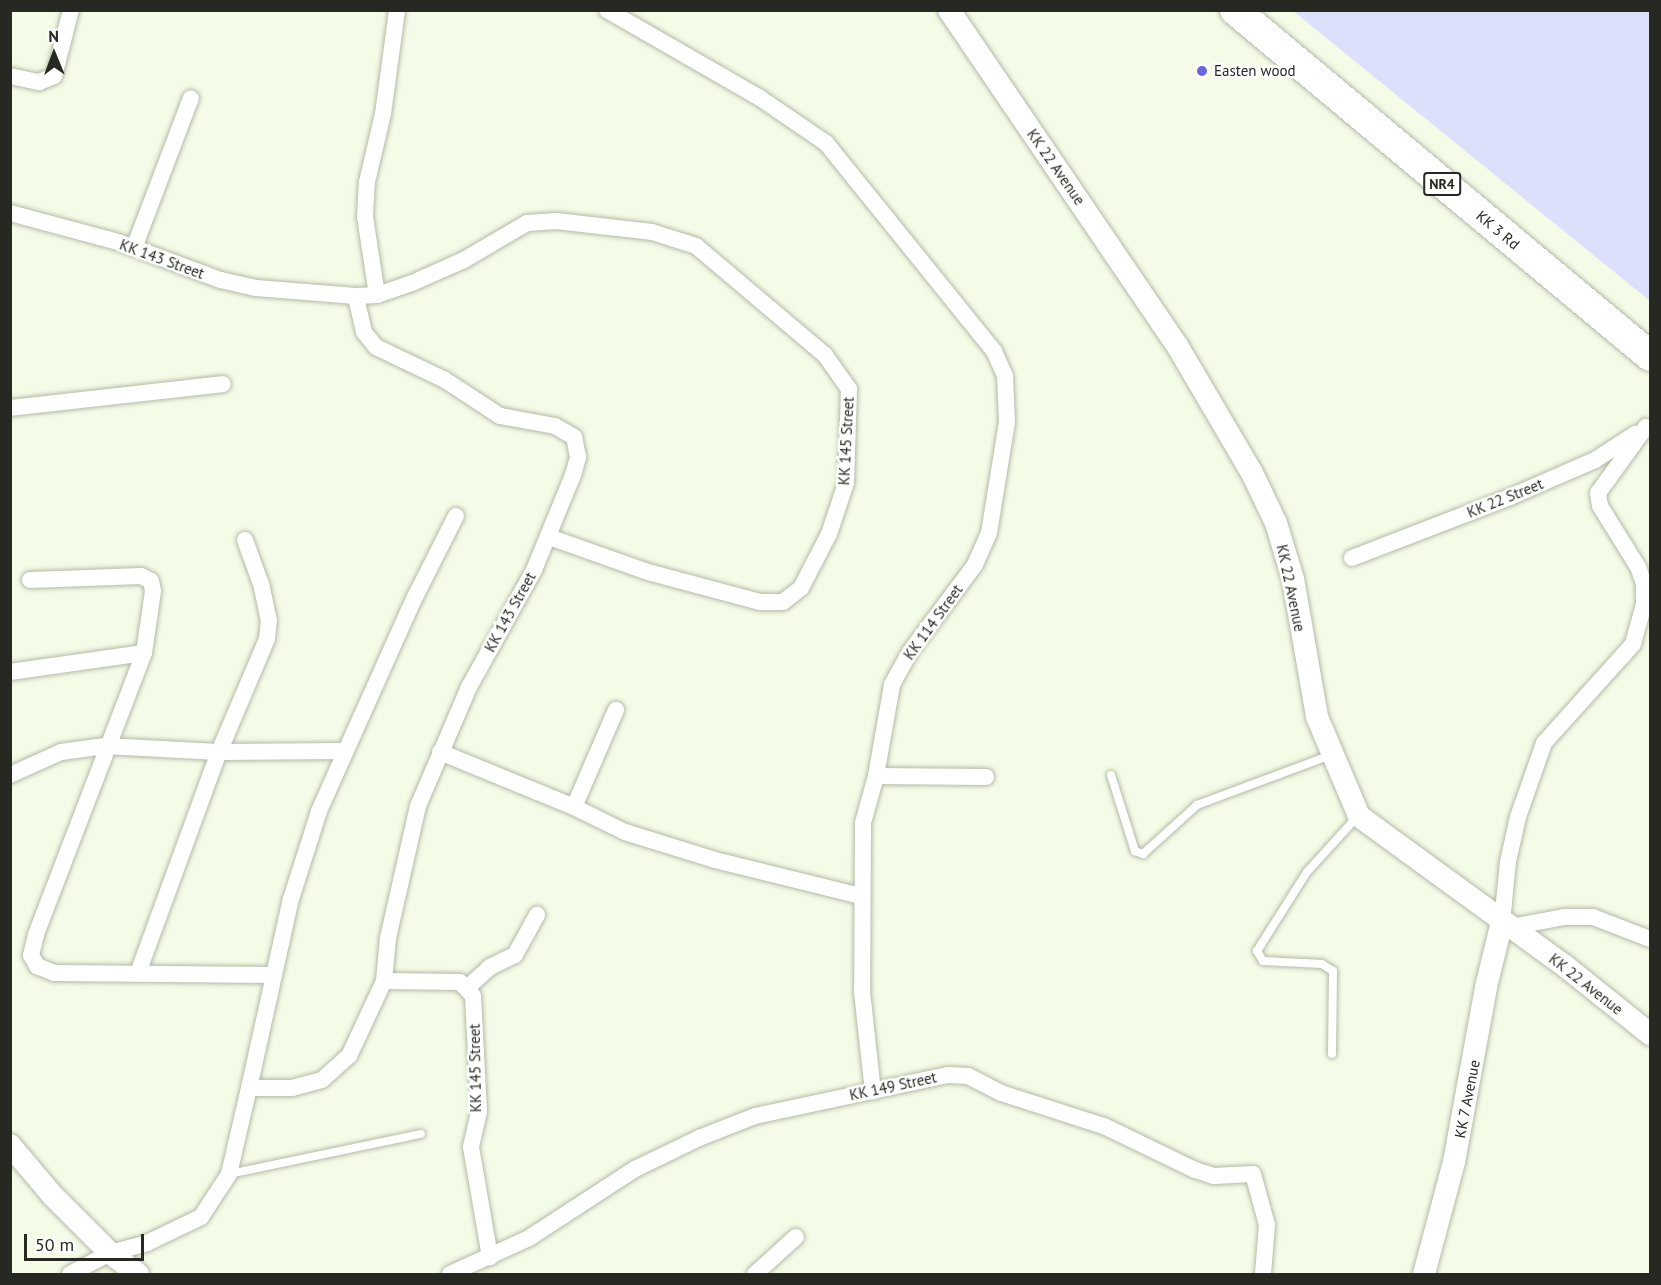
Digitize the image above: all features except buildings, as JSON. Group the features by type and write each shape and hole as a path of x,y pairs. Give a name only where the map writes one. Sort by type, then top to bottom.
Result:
{"highway":[{"name":"KK 3 Rd","path":"1235,10 1650,357"}],"street":[{"path":"10,76 39,82 54,76 71,10"},
{"path":"377,295 365,217 367,182 382,114 397,10"},
{"name":"KK 114 Street","path":"607,10 760,98 826,143 994,351 1005,376 1007,422 989,533 974,566 909,652 892,685 876,776 863,823 860,896 862,992 873,1091"},
{"name":"KK 22 Avenue","path":"949,10 1178,347 1252,473 1276,523 1293,579 1317,717 1331,755 1359,816 1650,1034"},
{"path":"134,248 191,98"},
{"name":"KK 143 Street","path":"10,213 134,248 221,280 256,288 356,296 364,332 376,347 445,380 500,416 555,426 574,437 578,457 549,537 469,687 418,806 401,871 384,981 349,1056 322,1080 292,1088 249,1089"},
{"name":"KK 145 Street","path":"356,296 377,295 464,260 504,234 527,223 556,221 652,232 696,246 825,355 849,388 846,483 829,534 801,588 783,602 760,602 648,572 549,537"},
{"path":"10,408 223,384"},
{"path":"1648,425 1598,493 1600,506 1638,567 1644,584 1644,604 1633,644 1544,743 1518,817 1508,862 1507,925 1564,917 1593,917 1650,939"},
{"name":"KK 22 Street","path":"1352,558 1595,460 1648,425"},
{"path":"70,1275 110,1253 147,1244 201,1217 229,1174 291,899 344,751 456,516"},
{"path":"138,973 219,752 267,639 269,621 262,587 245,540"},
{"path":"30,580 141,576 151,581 153,591 144,653 105,746 31,955 37,966 54,973 274,975"},
{"path":"10,672 144,653"},
{"path":"574,807 616,710"},
{"path":"10,775 61,752 105,746 219,752 344,751"},
{"path":"440,752 574,807 636,836 860,896"},
{"path":"876,776 986,777"},
{"path":"384,981 460,982 468,987 490,967 515,955 537,915"},
{"name":"KK 7 Avenue","path":"1424,1275 1454,1162 1486,987 1507,925"},
{"name":"KK 145 Street","path":"468,987 473,996 479,1112 471,1147 490,1257"},
{"name":"KK 149 Street","path":"450,1275 529,1238 666,1151 755,1116 925,1078 968,1076 1001,1093 1104,1126 1194,1170 1214,1176 1253,1174 1267,1225 1263,1275"},
{"path":"10,1145 53,1196 110,1253 138,1275"},
{"path":"754,1275 796,1237"}],"lane":[{"path":"1111,775 1135,851 1143,854 1197,805 1331,755"},
{"path":"1332,1054 1333,971 1322,964 1263,961 1257,951 1307,872 1359,816"},
{"path":"229,1174 421,1134"}],"shaded area":[{"path":"1293,11 1650,11 1650,301"}],"place":[{"name":"Easten wood","path":"1202,71"}]}
